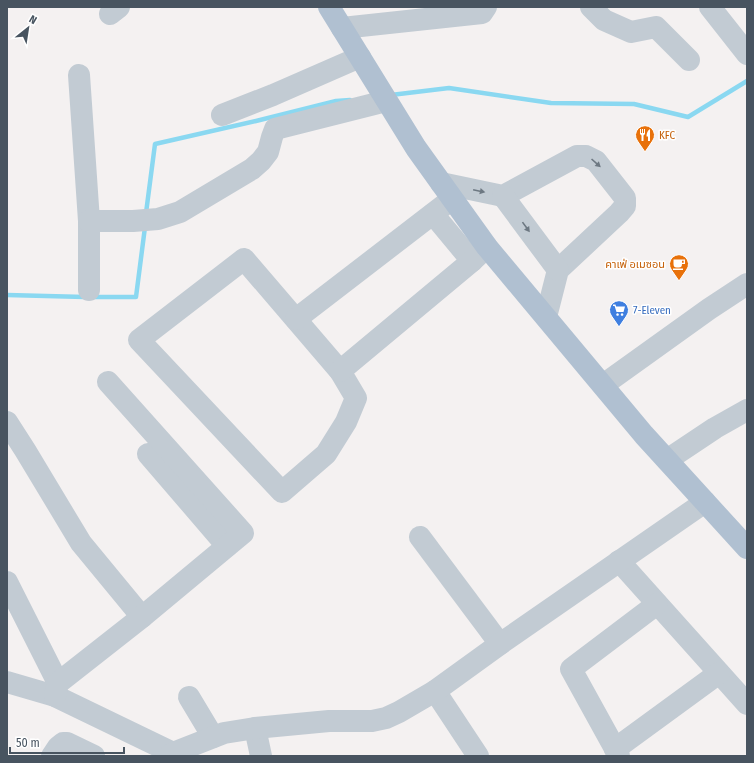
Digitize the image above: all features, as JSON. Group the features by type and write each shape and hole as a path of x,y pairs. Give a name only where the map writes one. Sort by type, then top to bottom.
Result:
{"main road":[{"path":"328,7 416,148 446,191 480,254 546,317 644,435 705,502 745,542"}],"street":[{"path":"342,28 482,13 486,7"},
{"path":"591,7 604,20 631,32 656,27 689,60"},
{"path":"710,7 747,54"},
{"path":"89,221 133,221 158,219 180,212 252,169 268,152 282,112 360,57"},
{"path":"79,75 89,221 89,290"},
{"path":"222,115 282,112 386,101"},
{"path":"296,319 432,214 446,191 503,196 577,156 586,156 596,161 625,198 625,206 558,270 546,317"},
{"path":"503,196 558,270"},
{"path":"340,371 480,254 432,214"},
{"path":"244,259 296,319 340,371 356,398 346,422 326,454 282,492 139,340 244,259"},
{"path":"603,385 709,309 747,284"},
{"path":"57,689 243,533 108,382"},
{"path":"667,460 715,428 747,410"},
{"path":"7,422 81,543 142,617"},
{"path":"148,454 227,546"},
{"path":"7,682 57,689 171,754 224,733 255,728 329,721 372,721 386,718 400,712 435,690 705,502"},
{"path":"420,537 500,644"},
{"path":"619,561 747,704"},
{"path":"7,582 57,689"},
{"path":"657,604 571,669 617,752 719,673"},
{"path":"435,690 478,756"},
{"path":"189,697 213,737"},
{"path":"255,728 261,756"},
{"path":"52,756 58,747 63,743 67,743 94,756"}],"waterway":[{"path":"391,95 449,88 551,103 634,104 688,117 747,81"},
{"path":"146,213 155,144 336,101 350,100"},
{"path":"93,297 136,297 145,227"},
{"path":"7,295 85,297"}],"place":[{"name":"KFC","path":"645,152"},
{"name":"คาเฟ่ อเมซอน","path":"679,281"},
{"name":"7-Eleven","path":"619,327"}]}
